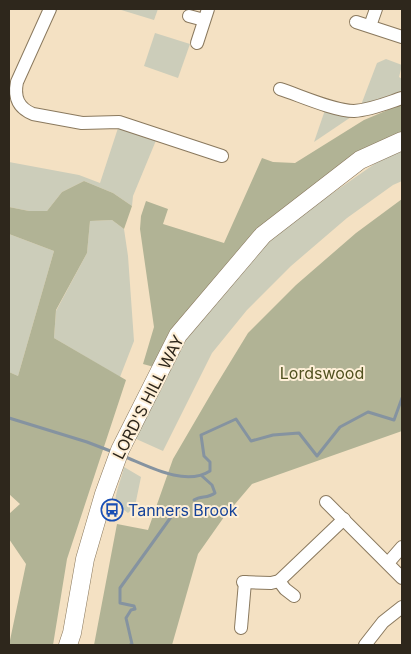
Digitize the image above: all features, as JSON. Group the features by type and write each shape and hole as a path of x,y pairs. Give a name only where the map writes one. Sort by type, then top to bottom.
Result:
{"street":[{"path":"50,9 14,92 26,112 82,122 119,122 222,156"},
{"path":"370,26 376,9"},
{"path":"189,16 206,14 197,42"},
{"path":"356,22 402,37"},
{"path":"280,89 335,108 352,111 370,109 402,98"},
{"name":"LORD'S HILL WAY","path":"70,641 85,559 97,516 115,464 124,441 178,335 263,235 360,160 402,141"},
{"path":"326,502 402,578"},
{"path":"241,628 244,582 271,583 279,581 344,520"},
{"path":"388,563 402,547"},
{"path":"279,581 294,596"},
{"path":"365,645 383,622 402,607"}],"green space":[{"path":"118,9 158,9 154,20"},
{"path":"155,33 190,44 178,78 144,66"},
{"path":"386,59 402,65 399,77 402,79 402,91 361,105 377,63"},
{"path":"402,104 402,136 265,225 154,367 143,364 154,327 140,229 141,216 146,201 168,209 163,224 224,243 262,158 273,162 295,163 364,120"},
{"path":"325,110 351,117 314,142"},
{"path":"118,128 157,138 133,196 132,206 113,193 84,181 62,192 47,211 29,211 9,207 9,162 79,175 100,183"},
{"path":"402,149 402,181 393,185 347,218 291,266 247,310 212,353 163,451 134,438 188,336 268,241 297,218 383,158"},
{"path":"84,181 113,193 132,206 124,229 112,220 90,221 87,253 56,310 54,338 126,380 67,559 53,645 9,645 26,564 9,539 9,514 20,504 9,494 9,372 18,376 54,251 9,234 9,207 29,211 47,211 62,192"},
{"name":"Lordswood","path":"402,199 402,431 252,484 224,517 198,554 172,645 94,645 117,524 148,530 173,459 248,333 296,285 356,233"},
{"path":"112,220 124,229 128,256 134,341 120,377 54,338 56,311 87,253 90,221"},
{"path":"9,234 54,251 18,376 9,372"},
{"path":"124,467 141,477 135,506 128,513 115,503"}],"waterway":[{"name":"Tanners Brook","path":"123,456 178,476 200,475 210,471 210,462 204,456 201,435 236,419 251,441 273,435 299,433 317,456 340,427 368,412 394,420 402,398"},
{"name":"Tanners Brook","path":"9,418 113,452"},
{"path":"194,500 215,493 212,485 202,476"},
{"path":"130,645 132,644 126,618 131,610 135,609 134,606 120,603 120,588 171,517"}],"place":[{"name":"Tanners Brook","path":"112,510"}]}
